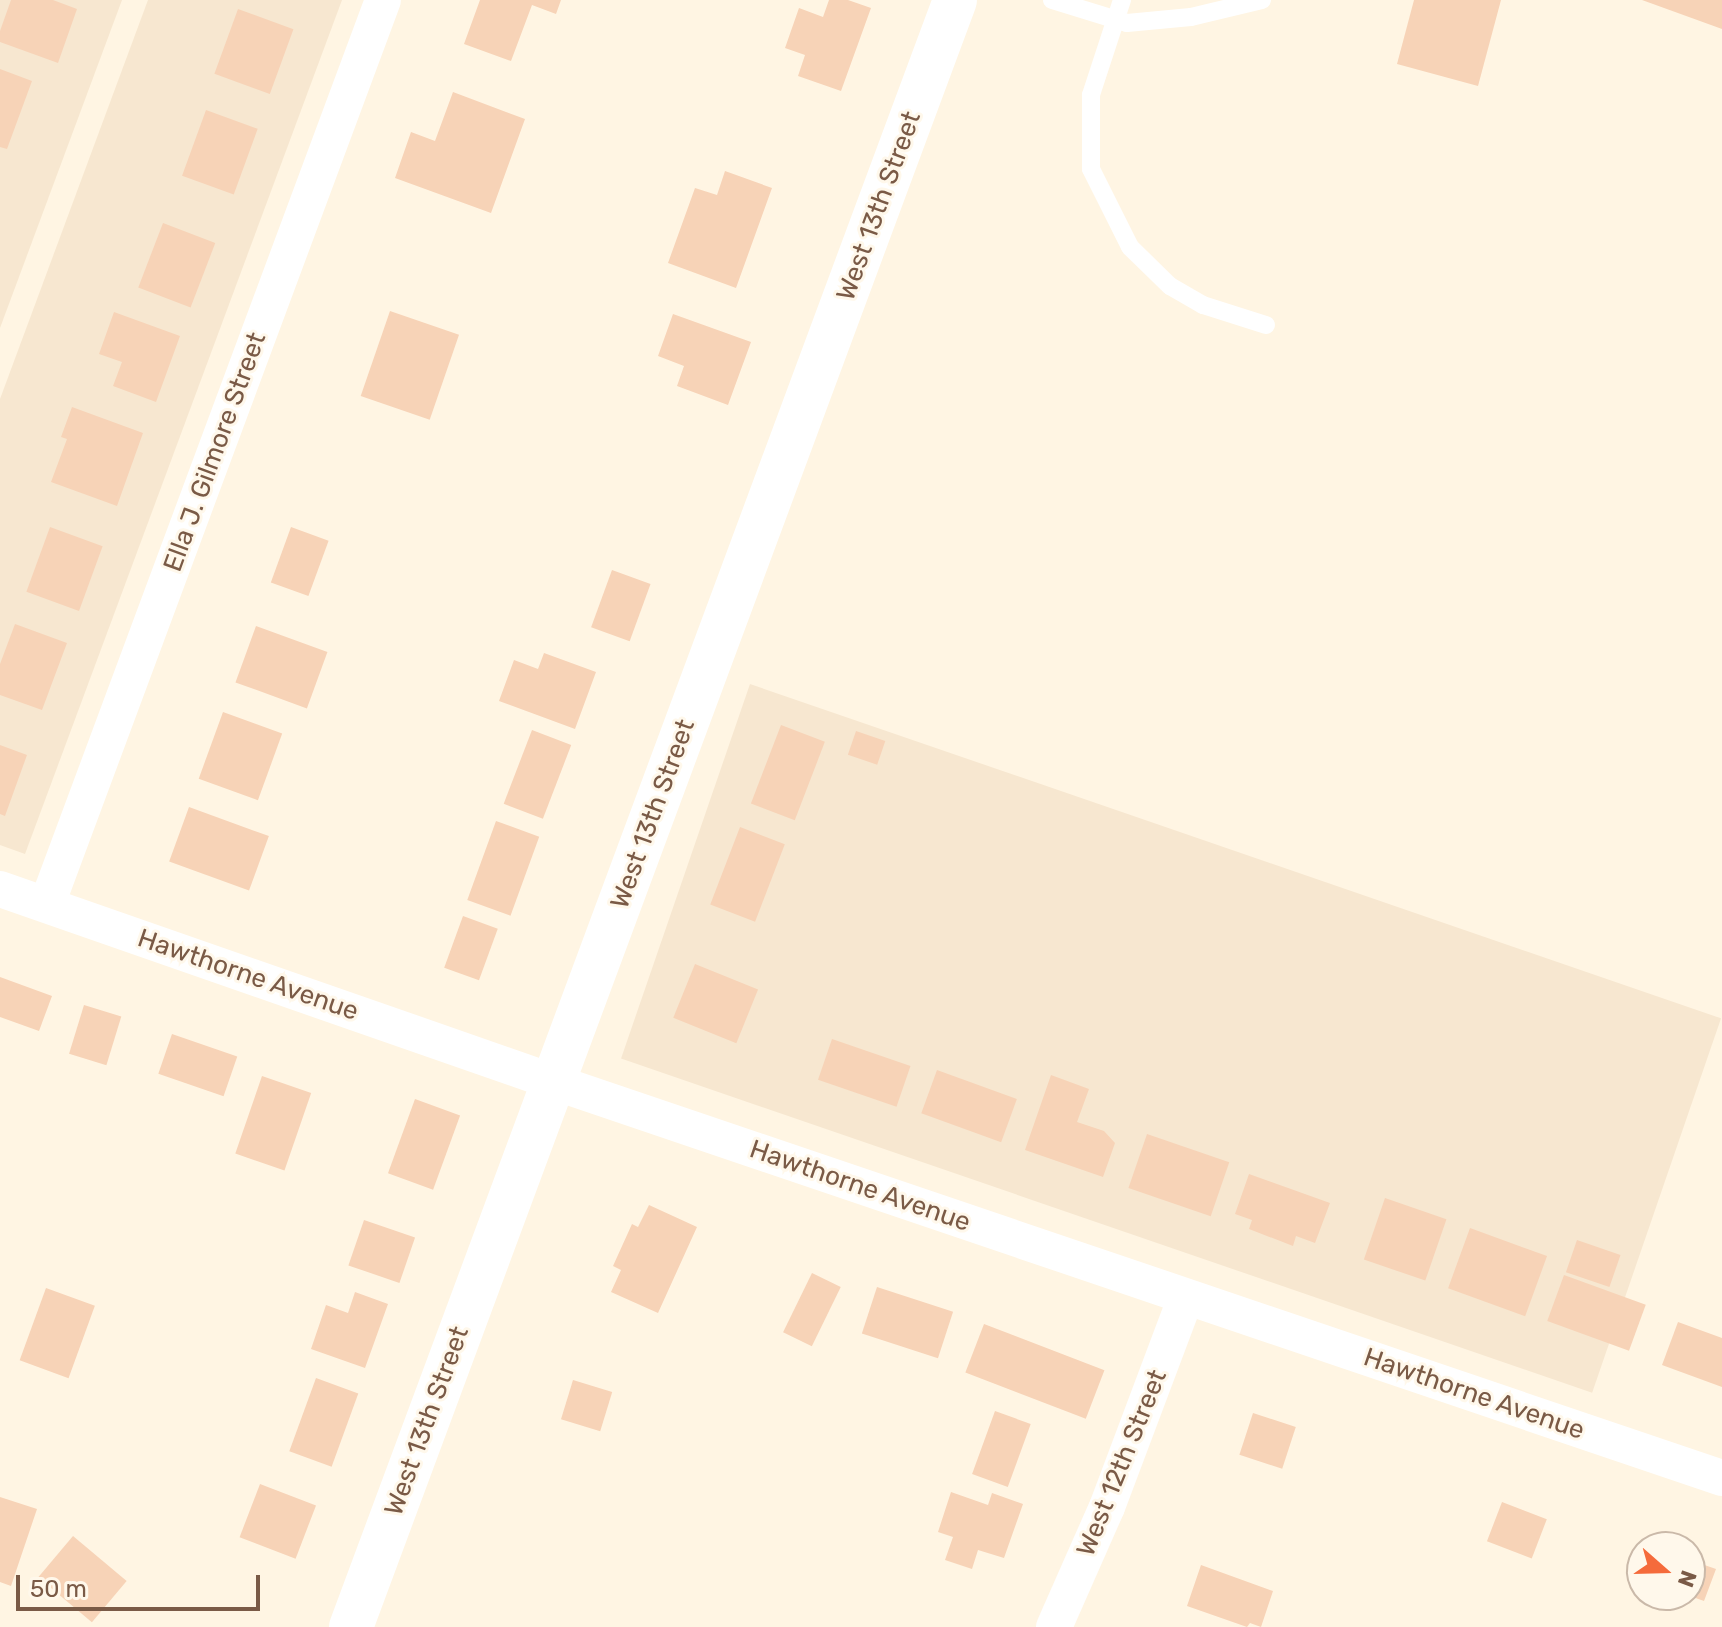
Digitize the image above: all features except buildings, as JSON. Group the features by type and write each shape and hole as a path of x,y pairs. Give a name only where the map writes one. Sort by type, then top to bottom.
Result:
{"street":[{"name":"Ella J. Gilmore Street","path":"47,904 383,0"},
{"name":"West 13th Street","path":"351,1627 955,0"},
{"name":"Hawthorne Avenue","path":"0,889 554,1082 1722,1478"},
{"name":"West 12th Street","path":"1054,1627 1107,1507 1186,1297"}],"lane":[{"path":"1052,0 1127,23 1191,17 1262,0"},
{"path":"1122,0 1091,95 1091,169 1130,247 1170,286 1203,305 1266,325"}],"shaded area":[{"path":"0,0 122,0 0,328"},
{"path":"148,0 342,0 25,854 0,845 0,399"},
{"path":"750,684 1721,1018 1592,1393 621,1058"}]}
